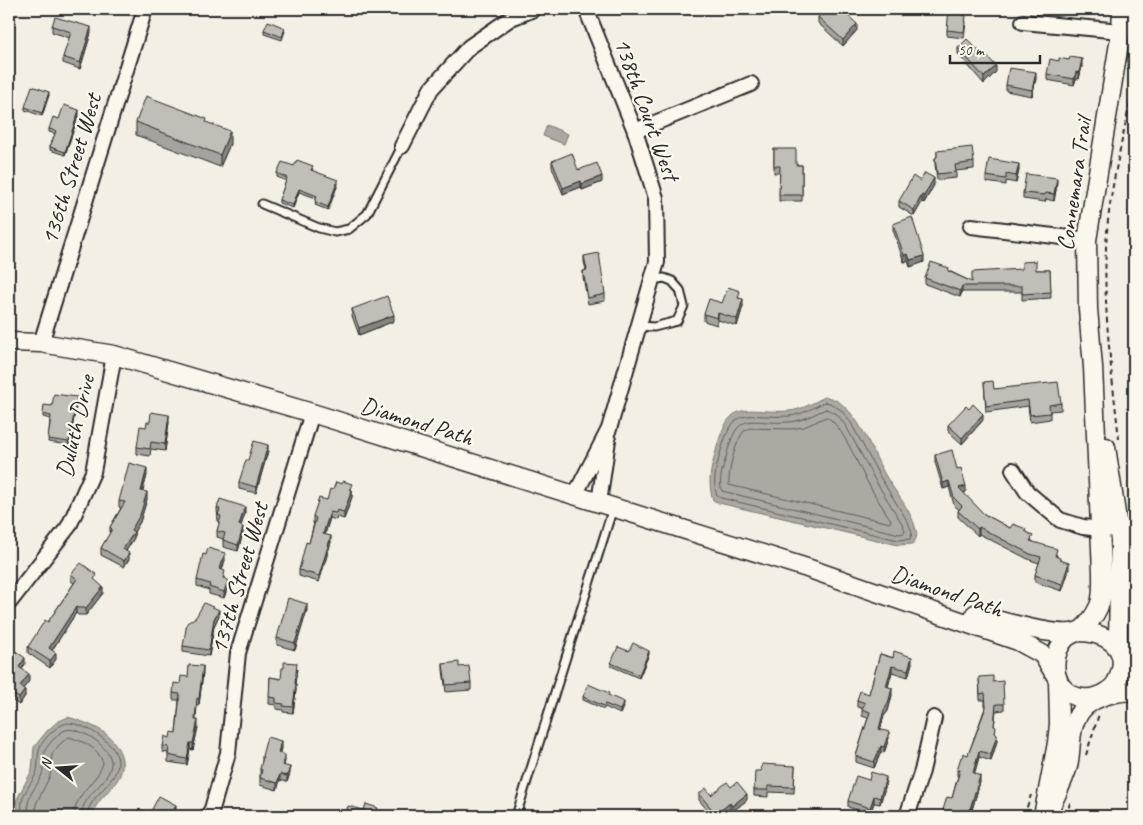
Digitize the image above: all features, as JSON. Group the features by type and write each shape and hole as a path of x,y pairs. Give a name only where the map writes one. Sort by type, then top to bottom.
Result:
{"street":[{"name":"136th Street West","path":"41,343 145,9"},
{"path":"402,146 431,89 465,50 512,18 534,9"},
{"name":"138th Court West","path":"575,496 609,429 657,262 656,198 635,131 586,9"},
{"name":"Connemara Trail","path":"1120,651 1118,638 1120,540 1115,528 1093,367 1088,309 1087,240 1121,31 1122,9"},
{"path":"1023,22 1121,31"},
{"path":"635,131 751,84"},
{"path":"971,226 1087,240"},
{"name":"Diamond Path","path":"9,342 41,343 114,354 312,413 806,568 1018,641 1042,654 1066,691 1074,695 1102,702 1134,692"},
{"name":"Duluth Drive","path":"9,603 68,526 93,472 114,354"},
{"name":"137th Street West","path":"208,816 212,810 228,753 238,652 312,413"},
{"name":"138th Court West","path":"606,505 609,429"},
{"path":"1013,470 1027,492 1060,520 1083,527 1115,528"},
{"name":"Connemara Trail","path":"1076,632 1083,628 1100,605 1102,572 1115,528"},
{"name":"Diamond Path","path":"806,568 1015,626 1062,632 1092,633 1107,638 1114,643 1124,659 1134,667"},
{"path":"1044,816 1059,724 1057,653 1066,638 1076,632"},
{"path":"1044,816 1061,786 1068,767 1073,726 1076,718 1083,707 1102,702 1111,690 1119,677 1122,666 1120,651"},
{"path":"907,816 922,771 934,718"}],"lane":[{"path":"262,204 327,230 335,232 349,229 366,214 402,146"},
{"path":"640,326 654,327 677,321 684,306 680,290 672,281 664,278 652,280"},
{"path":"516,816 606,505"}],"path":[{"path":"1119,440 1108,340 1105,290 1106,246 1112,196 1134,82"},
{"path":"1084,759 1102,702"},
{"path":"1066,816 1072,797"}],"water":[{"path":"547,125 568,134 564,144 543,136"},
{"path":"825,397 836,400 843,405 857,421 884,473 914,522 917,534 913,544 898,545 713,500 710,475 721,433 727,422 734,415 742,411 751,410 789,411"},
{"path":"68,717 84,722 105,733 116,745 122,760 122,768 118,779 99,802 92,816 18,816 16,801 32,770 34,747 57,722"}],"building":[{"path":"826,9 841,9 857,24 843,40 818,17"},
{"path":"949,9 963,9 963,15 966,16 964,32 947,30"},
{"path":"55,17 91,27 80,63 63,57 71,32 52,26"},
{"path":"268,21 285,28 282,37 264,30"},
{"path":"967,39 996,66 984,77 958,48"},
{"path":"1070,57 1082,59 1079,73 1076,72 1074,79 1047,74 1050,59 1059,61 1059,58 1069,60"},
{"path":"1009,68 1036,72 1032,90 1006,85"},
{"path":"32,86 49,92 42,113 25,107"},
{"path":"146,96 207,119 206,122 230,131 220,155 136,122"},
{"path":"64,105 79,110 65,152 50,147 56,131 49,129 53,117 59,119"},
{"path":"972,147 974,162 955,165 956,172 937,174 935,158 937,157 937,151"},
{"path":"774,149 796,149 796,165 802,165 802,195 779,195 780,166 774,166"},
{"path":"572,153 578,170 597,163 602,176 582,184 581,181 563,188 552,161"},
{"path":"989,159 1019,164 1016,176 1006,174 1006,179 986,176"},
{"path":"297,160 313,166 311,170 338,180 328,207 315,202 317,196 299,189 293,205 279,200 287,178 277,173 282,162 294,166"},
{"path":"925,173 934,178 914,210 899,201 913,176 920,181"},
{"path":"1026,174 1057,178 1054,194 1023,193"},
{"path":"912,217 924,256 910,260 908,254 904,255 893,224"},
{"path":"599,253 605,294 588,298 583,271 587,270 584,256"},
{"path":"1036,261 1036,270 1050,270 1051,292 1022,294 1022,286 962,286 960,291 925,278 931,262 949,268 948,271 972,282 972,272 1022,269 1022,262"},
{"path":"728,287 740,291 738,298 743,299 737,319 718,313 717,318 704,314 709,299 722,303"},
{"path":"387,296 394,315 359,328 352,309"},
{"path":"993,381 994,389 1058,382 1061,403 1049,405 1050,413 1030,415 1028,400 986,406 984,382"},
{"path":"54,394 77,397 69,442 48,439 51,416 43,414 44,405 52,406"},
{"path":"973,404 983,414 962,438 948,425 966,406 969,409"},
{"path":"151,412 169,415 165,444 151,442 150,449 137,447 140,426 146,427 147,422 150,422"},
{"path":"254,441 268,445 256,487 239,482"},
{"path":"952,450 957,469 961,468 966,486 959,488 984,514 1010,528 1013,524 1026,529 1025,531 1033,536 1030,541 1057,549 1055,556 1069,563 1062,584 1035,575 1041,557 1030,554 979,527 978,529 958,511 962,506 954,498 949,481 943,483 935,455"},
{"path":"129,463 147,468 141,491 147,492 140,515 131,530 134,532 123,549 129,553 124,561 101,548 112,529 110,527 125,502 119,501"},
{"path":"343,481 352,484 350,489 352,490 344,512 337,510 336,513 330,512 323,534 331,536 319,576 299,570 306,542 309,543 316,518 313,516 319,498 327,500 330,489 333,490 336,482 342,484"},
{"path":"220,499 245,507 239,525 243,527 238,545 223,540 225,533 217,531 221,516 218,515 220,509 217,508"},
{"path":"208,548 225,553 220,569 225,571 223,578 228,580 224,592 209,587 210,584 197,580 203,554 206,555"},
{"path":"81,563 97,575 94,579 103,587 86,608 76,607 49,648 56,653 50,661 28,647 45,620 48,622 77,579 71,574"},
{"path":"288,598 307,604 295,643 277,638"},
{"path":"204,603 219,610 214,619 209,650 183,646 187,623 196,617"},
{"path":"633,643 649,651 639,675 611,663 618,647 629,651"},
{"path":"13,649 25,658 19,667 29,674 20,686 25,690 19,698 13,694 11,697 9,695 9,654"},
{"path":"894,651 912,657 908,670 892,666 886,686 892,688 879,729 889,732 884,747 881,746 874,762 856,756 870,712 862,709 865,703 857,700 860,691 869,694 880,654 893,658"},
{"path":"284,662 297,663 293,707 283,706 284,704 276,703 276,698 269,697 270,677 281,679"},
{"path":"459,662 459,667 469,666 471,683 446,685 443,664"},
{"path":"189,665 203,666 199,699 197,698 195,720 198,720 187,759 168,755 169,747 163,746 165,736 170,738 171,732 176,733 180,694 173,693 174,683 180,684 181,676 188,677"},
{"path":"993,676 993,682 1003,681 1004,704 996,704 994,726 996,727 995,733 997,735 991,754 979,751 973,773 980,776 970,809 976,811 974,816 941,816 947,797 952,798 960,770 957,770 961,757 963,753 968,755 986,707 985,693 980,694 979,677"},
{"path":"588,684 624,702 620,710 605,704 604,706 583,697"},
{"path":"267,737 281,741 278,753 285,755 282,765 290,767 287,776 280,774 277,783 260,778 262,756"},
{"path":"762,764 795,766 794,787 768,786 768,790 754,790 755,771 761,771"},
{"path":"871,772 886,777 880,798 874,796 870,808 848,801 856,776 869,780"},
{"path":"727,782 731,787 737,782 747,794 732,806 730,803 716,814 699,794 706,788 711,795"},
{"path":"159,796 176,805 172,816 138,816 142,811 149,815"},
{"path":"366,804 378,808 376,816 345,816 348,806 364,810"}]}
